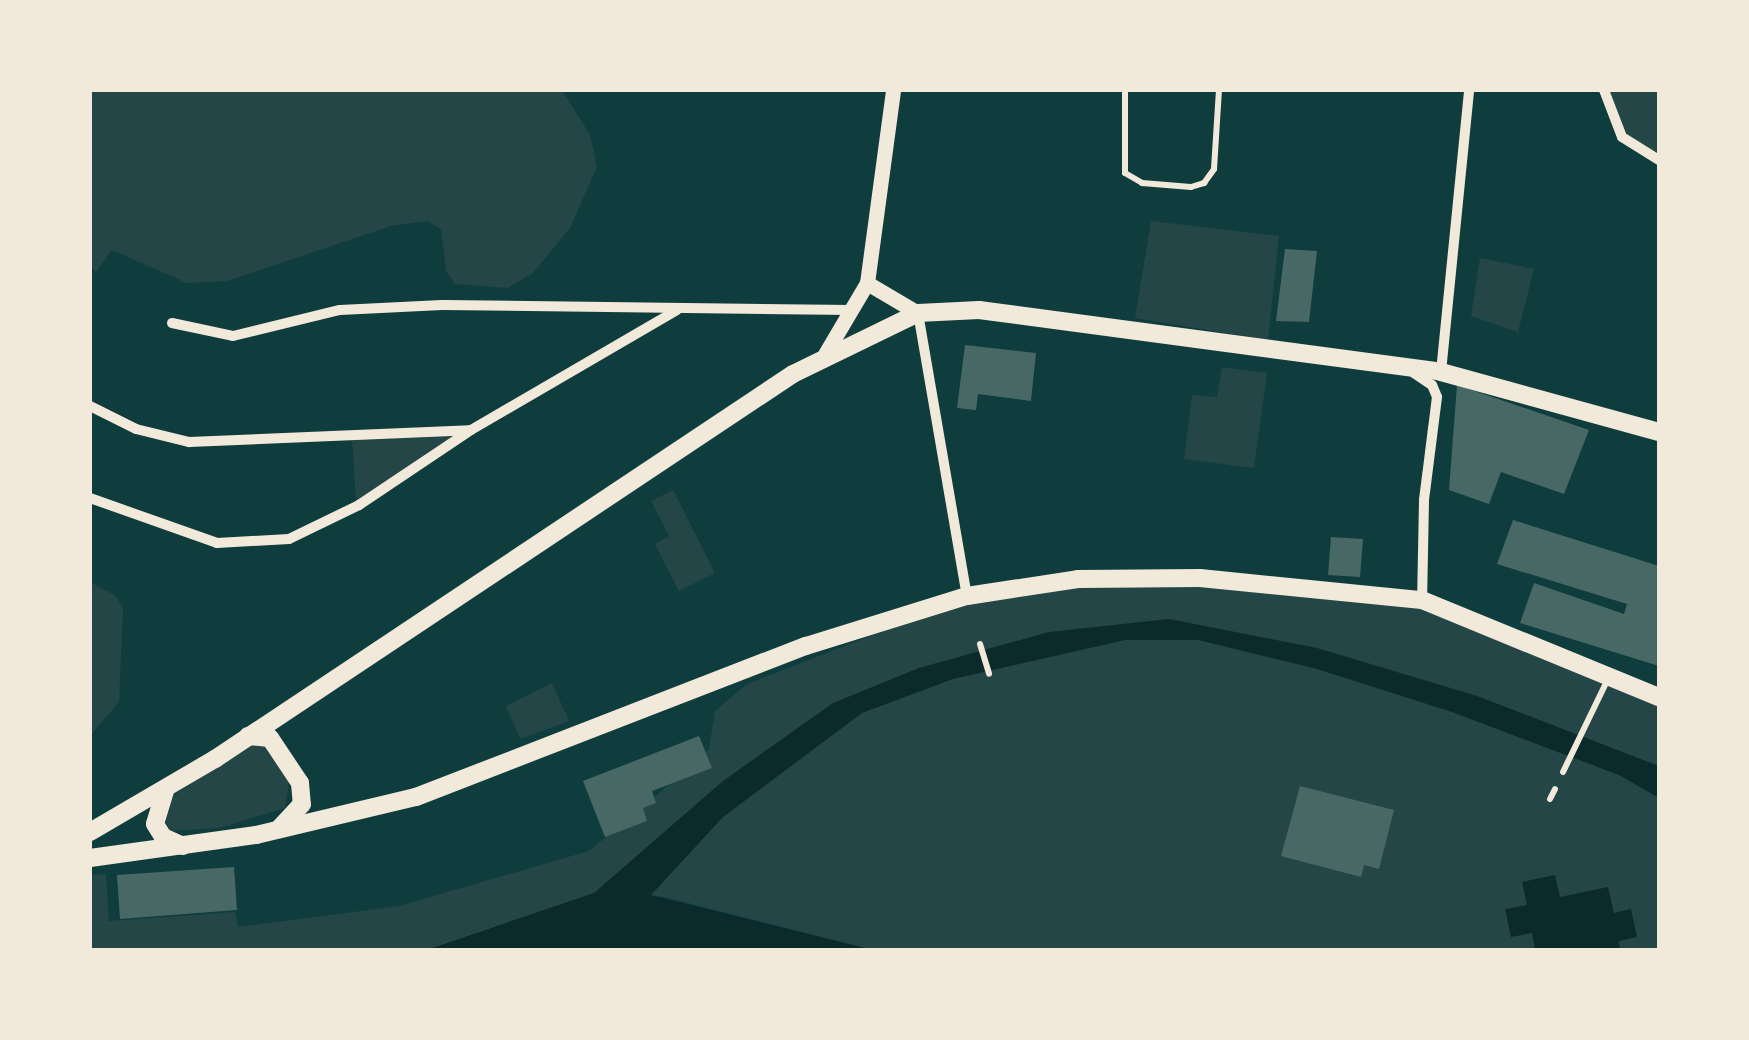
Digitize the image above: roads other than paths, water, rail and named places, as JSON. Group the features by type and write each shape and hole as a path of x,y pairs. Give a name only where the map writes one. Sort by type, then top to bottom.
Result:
{"main road":[{"path":"90,832 166,791 825,354 918,312 979,310 1441,372 1659,432"},
{"path":"90,858 187,848 280,829 468,781 760,663 967,596 1139,577 1422,600 1659,697"},
{"path":"248,736 270,738 300,783 302,804 280,829"},
{"path":"166,791 155,824 168,840 187,848"}],"street":[{"path":"825,354 867,284 893,90"},
{"path":"1441,372 1469,90"},
{"path":"1604,90 1622,138 1659,160"},
{"path":"867,284 918,312 967,596"},
{"path":"172,324 233,336 340,310 851,310"},
{"path":"90,498 217,543 267,544 359,505 471,430 678,310"},
{"path":"1400,368 1428,381 1436,397 1422,600"},
{"path":"90,406 136,428 189,442 471,430"}],"lane":[{"path":"1126,90 1125,173 1142,183 1191,187 1204,183 1214,168 1219,90"},
{"path":"980,644 989,674"},
{"path":"1562,772 1608,678"},
{"path":"1550,799 1555,789"}]}
